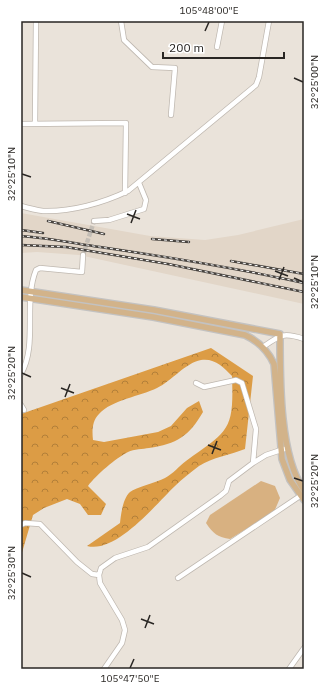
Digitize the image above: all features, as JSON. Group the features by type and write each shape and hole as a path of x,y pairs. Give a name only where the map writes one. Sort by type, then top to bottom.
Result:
{"main road":[{"path":"21,290 154,310 280,334 280,366 287,448 293,472 304,490"},
{"path":"21,297 153,317 245,335 263,347 274,364 281,450 287,473 302,498"}],"street":[{"path":"35,124 36,21"},
{"path":"122,21 124,40 152,67 175,68 171,115"},
{"path":"217,47 222,21"},
{"path":"21,206 42,211 82,207 125,193 139,183 256,85 259,77 269,21"},
{"path":"21,124 126,123 125,193"},
{"path":"94,221 109,220 144,209 146,200 139,183"},
{"path":"21,374 28,360 32,292 36,270 40,268 82,272 84,255"},
{"path":"263,347 280,334 291,335 304,339"},
{"path":"21,369 28,344"},
{"path":"196,383 204,387 236,380 242,383 256,429 253,463"},
{"path":"104,669 122,643 125,630 122,620 100,583 99,575 104,564 115,558 148,547 220,496 226,491 229,481 253,463 266,455 287,448"},
{"path":"178,578 302,498"},
{"path":"21,525 25,523 40,524 87,571 99,575"},
{"path":"289,669 304,648"}],"shaded area":[{"path":"21,213 150,236 205,240 238,235 304,219 304,304 79,255 37,252 21,253"},
{"path":"261,481 275,486 280,498 274,512 230,539 219,536 211,530 206,523 210,515"}],"green space":[{"path":"211,348 253,376 245,449 216,458 199,466 181,481 135,526 123,535 110,543 98,546 87,546 120,523 124,502 130,492 168,476 212,442 226,428 230,419 232,408 232,376 222,366 210,360 195,362 184,368 163,385 118,402 104,409 94,423 93,440 104,442 158,432 171,426 187,408 199,401 203,412 193,427 181,438 175,441 159,446 128,452 112,462 101,472 88,486 106,504 101,515 88,515 80,504 67,499 44,508 33,515 21,556 21,414"}],"tunnel":[{"path":"83,255 94,221"}],"railway":[{"path":"48,221 104,234"},
{"path":"21,230 43,233"},
{"path":"21,236 51,239 176,259 253,272 304,283"},
{"path":"152,239 189,242"},
{"path":"21,245 66,247 168,264 304,292"},
{"path":"231,261 304,274"}]}
